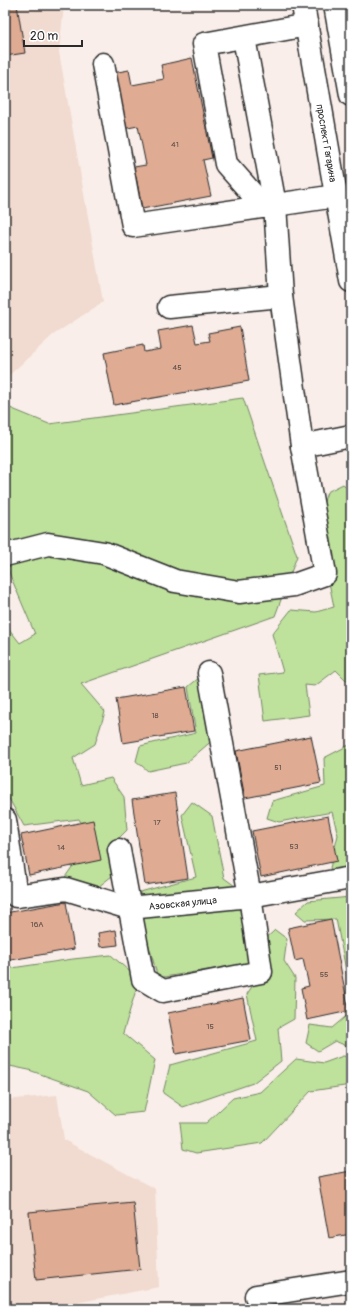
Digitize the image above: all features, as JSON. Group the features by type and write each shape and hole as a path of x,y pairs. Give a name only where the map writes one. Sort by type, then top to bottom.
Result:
{"street":[{"path":"341,14 351,95"},
{"path":"269,206 226,164 204,44 244,38 305,15"},
{"name":"проспект Гагарина","path":"305,15 351,281"},
{"path":"5,555 48,544 104,553 174,581 239,592 294,585 325,574 302,446 244,38"},
{"path":"103,64 133,226 336,196"},
{"path":"169,307 281,296"},
{"path":"302,446 351,436"},
{"path":"119,850 143,979 163,991 261,972 250,896 209,673"},
{"name":"Азовская улица","path":"5,820 16,896 66,889 129,908 250,896 351,878"},
{"path":"256,1296 351,1281"}],"shaded area":[{"path":"5,5 64,5 59,52 103,302 53,335 5,379"},
{"path":"57,1095 64,1140 155,1189 159,1287 43,1309 5,1309 5,1100"}],"green space":[{"path":"243,398 297,556 275,616 81,684 105,712 95,744 73,758 81,785 111,778 124,797 127,830 110,847 112,876 93,891 63,880 91,840 79,819 24,826 7,795 5,784 5,624 20,643 35,634 10,575 5,557 5,406 49,424"},
{"path":"343,484 351,491 351,687 350,684 336,670 315,686 305,685 309,715 265,721 259,675 283,672 272,634 291,610 316,612 334,607 317,523 327,492"},
{"path":"200,677 215,738 186,763 148,771 136,761 140,746 196,733 188,687"},
{"path":"351,744 351,885 341,886 330,868 338,835 332,812 279,822 267,818 272,801 325,786 324,758"},
{"path":"192,802 212,816 224,878 242,891 241,912 250,963 158,978 139,910 140,892 196,877 182,815"},
{"path":"351,897 351,996 336,919 305,920 296,912 308,901"},
{"path":"275,930 287,939 284,961 295,978 294,1019 278,1028 281,1061 253,1083 183,1107 163,1093 170,1065 257,1041 247,994 269,961 260,944"},
{"path":"111,955 139,980 123,1033 155,1060 144,1112 116,1115 88,1091 29,1070 5,1065 5,969"},
{"path":"351,1012 351,1048 335,1041 318,1051 306,1043 310,1025 332,1028"},
{"path":"343,1056 351,1057 351,1085 311,1091 262,1143 196,1153 183,1149 180,1123 206,1123 233,1098 260,1092 296,1059 324,1063"}],"building":[{"path":"5,5 17,5 25,53 5,56"},
{"path":"192,58 212,158 203,160 211,196 142,209 134,167 146,165 138,126 118,130 107,74 129,70 132,85 164,79 161,65"},
{"path":"193,325 197,343 210,341 208,333 240,327 249,381 114,405 104,353 143,345 144,352 161,349 158,331"},
{"path":"186,687 194,731 123,743 116,699"},
{"path":"311,736 321,783 245,798 236,751"},
{"path":"175,793 188,878 145,885 132,800"},
{"path":"328,816 337,861 261,877 252,831"},
{"path":"93,820 101,860 29,875 21,835"},
{"path":"66,902 74,949 5,961 5,913"},
{"path":"331,919 349,1011 307,1020 301,988 309,986 303,959 295,961 288,928"},
{"path":"116,930 118,945 100,947 98,933"},
{"path":"243,998 251,1040 176,1054 168,1013"},
{"path":"351,1171 351,1234 329,1238 318,1177"},
{"path":"133,1202 140,1269 36,1280 29,1212"}]}
